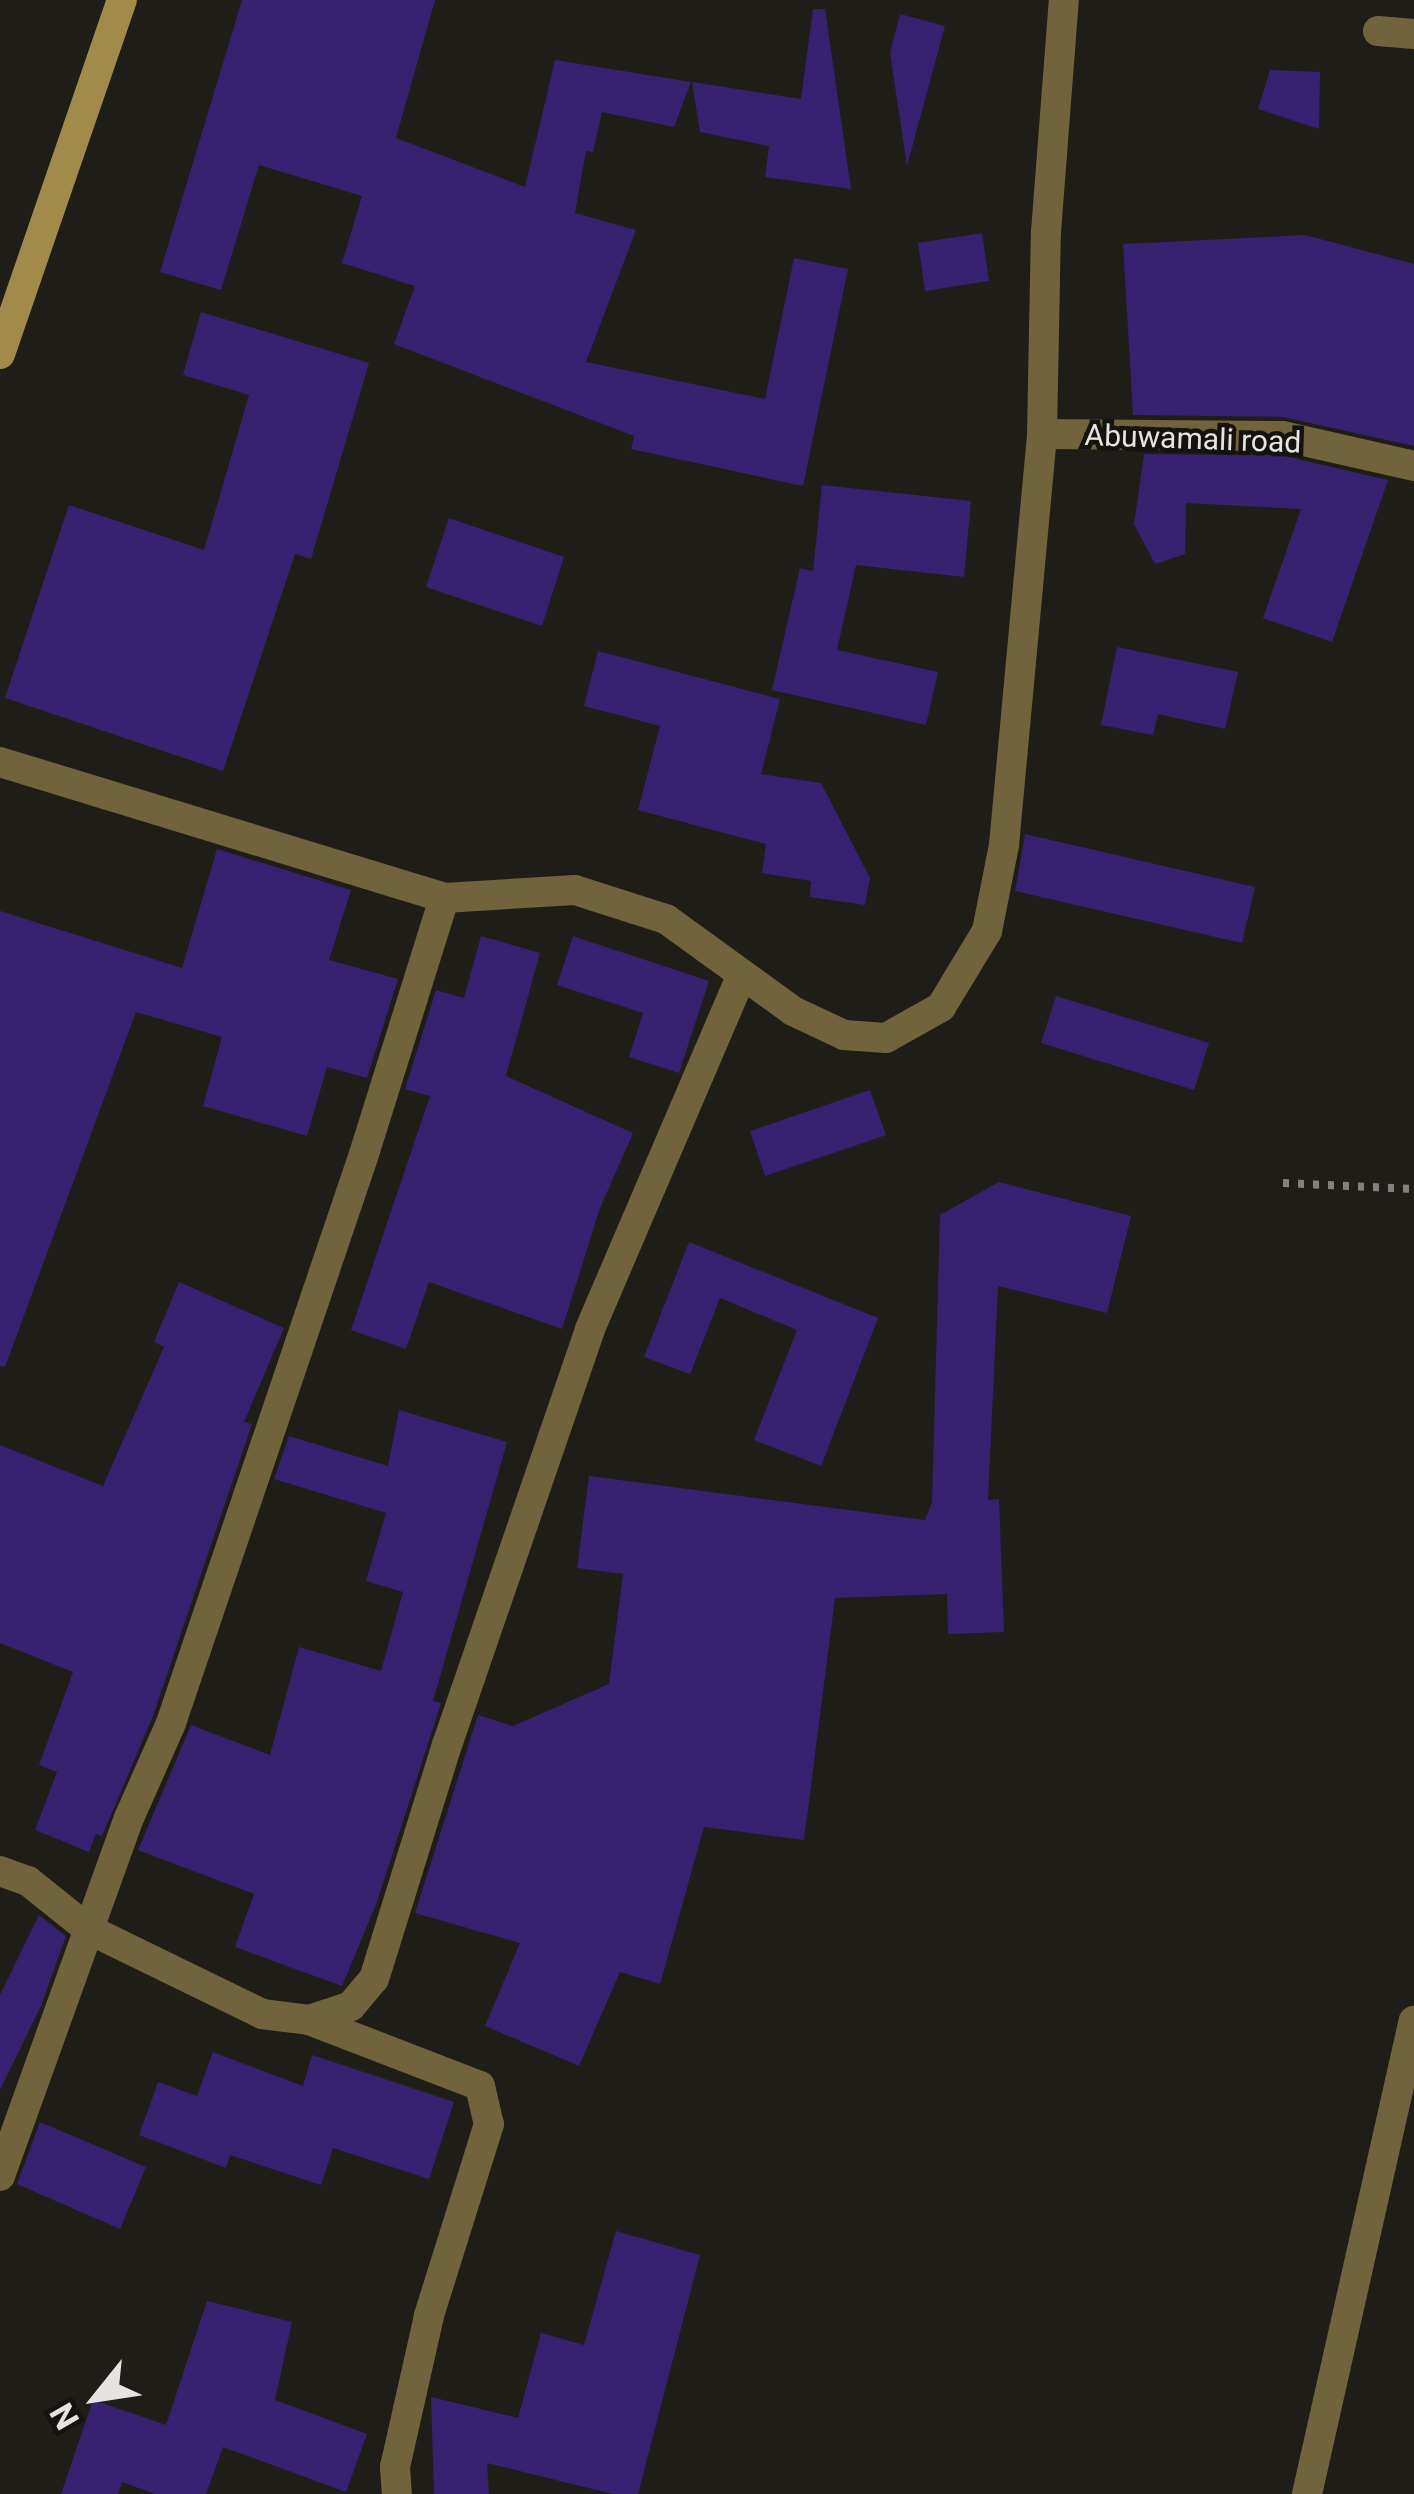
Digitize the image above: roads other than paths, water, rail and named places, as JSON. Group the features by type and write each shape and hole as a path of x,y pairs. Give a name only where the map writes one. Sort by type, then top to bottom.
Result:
{"main road":[{"path":"0,355 122,0"}],"street":[{"path":"0,761 444,898 575,890 666,919 793,1011 844,1035 886,1037 941,1006 987,931 1004,845 1042,434 1046,232 1064,0"},
{"path":"1378,31 1414,34"},
{"name":"Abuwamali road","path":"1042,434 1282,436 1414,466"},
{"path":"0,2176 88,1929 171,1723 364,1154 444,898"},
{"path":"309,2020 351,2006 374,1978 447,1745 590,1329 742,975"},
{"path":"0,1871 28,1881 88,1929 262,2014 309,2020 480,2086 489,2124 428,2316 395,2467 397,2494"},
{"path":"1307,2494 1414,2021"}]}
